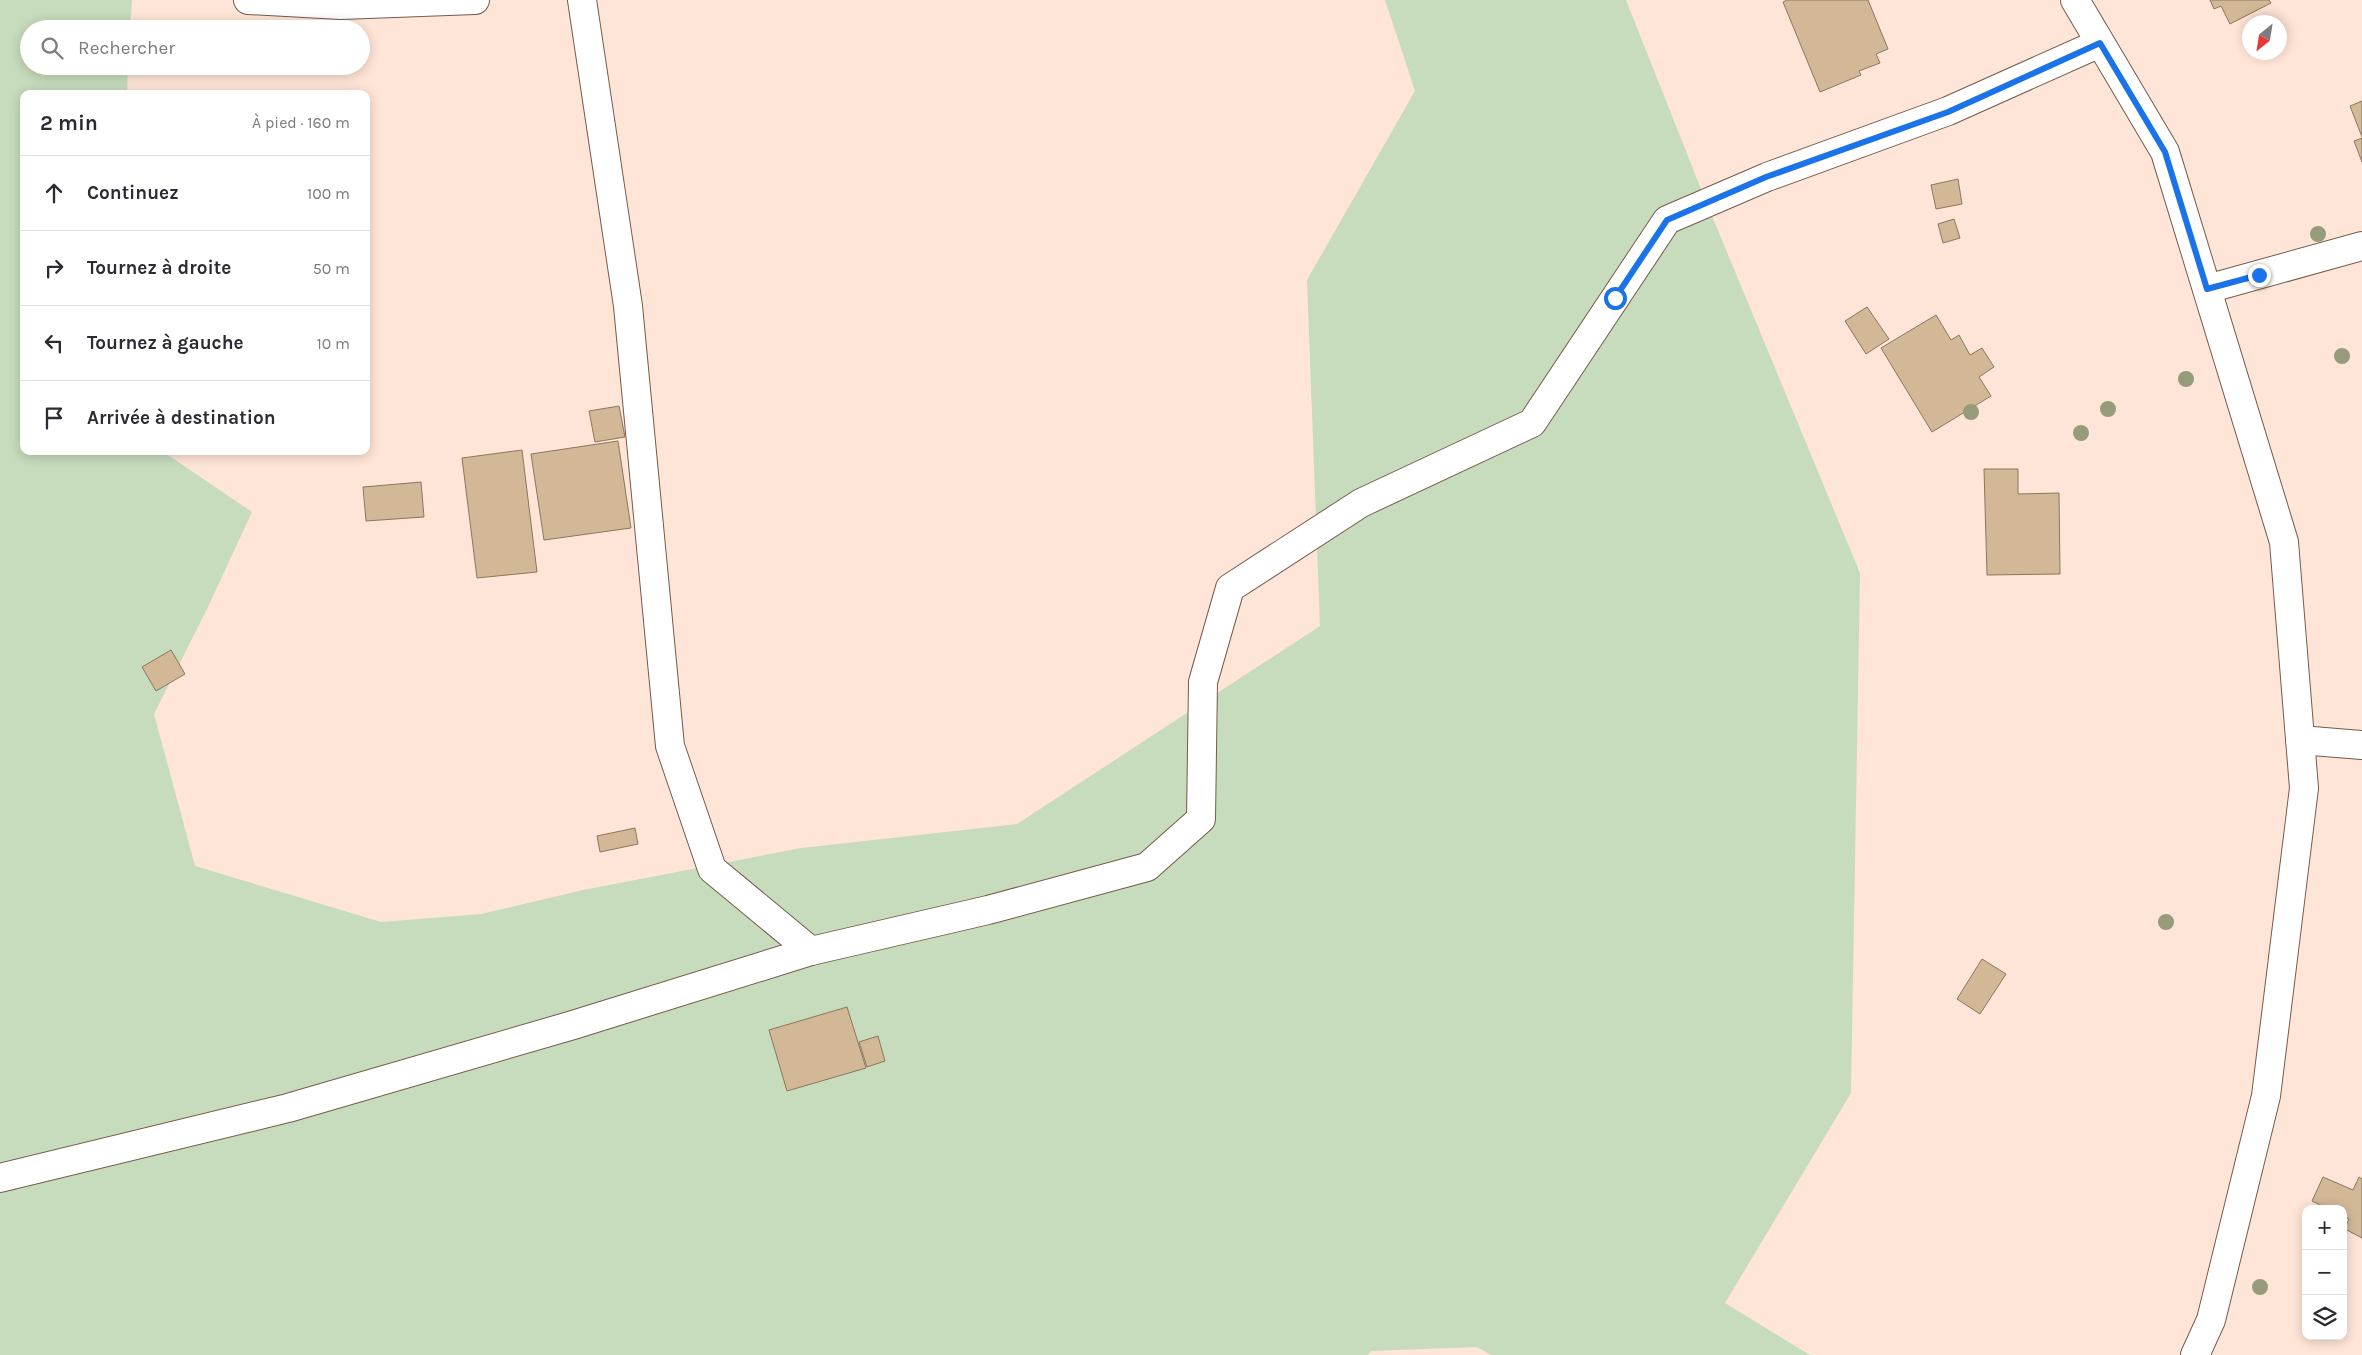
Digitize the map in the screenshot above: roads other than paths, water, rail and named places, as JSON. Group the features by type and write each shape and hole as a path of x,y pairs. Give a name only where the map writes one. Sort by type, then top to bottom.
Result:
{"street":[{"path":"248,0 341,5 475,0"},
{"path":"582,0 628,306 670,746 712,869 811,951"},
{"path":"2075,0 2165,152 2284,542 2304,788 2266,1096 2211,1320 2195,1355"},
{"path":"0,1178 288,1108 573,1025 811,951 988,910 1147,867 1201,819 1203,682 1230,588 1361,504 1532,422 1667,220 1766,177 1948,112 2100,43"},
{"path":"2207,289 2362,246"},
{"path":"2300,740 2362,745"}]}
